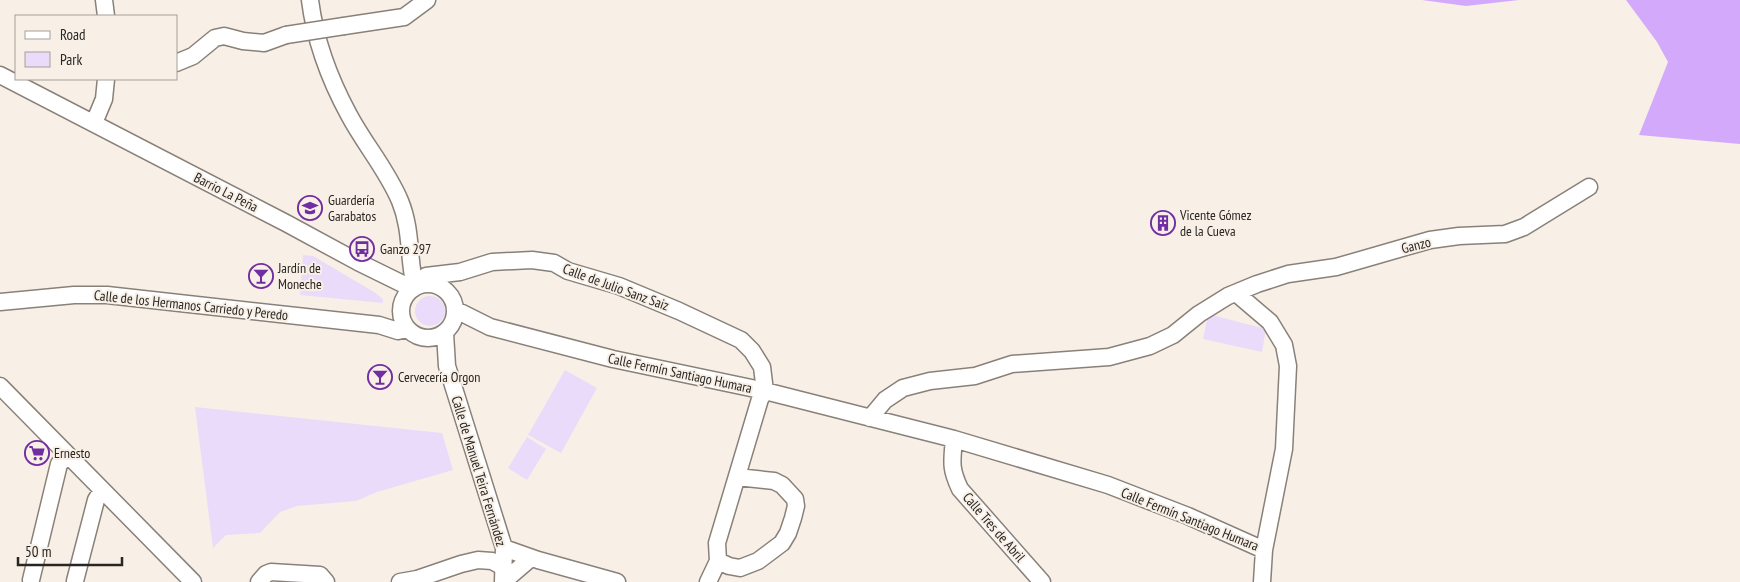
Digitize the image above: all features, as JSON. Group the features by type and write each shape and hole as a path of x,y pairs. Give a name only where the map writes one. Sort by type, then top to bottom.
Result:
{"street":[{"path":"104,0 106,15"},
{"path":"310,0 320,49 333,81 350,116 380,162 407,220 414,297 413,334 429,339 437,337 448,330 456,318 456,310 452,296 446,290 438,286 414,297"},
{"path":"178,62 192,56 215,38 224,36 243,41 264,43 286,35 404,17 427,0"},
{"name":"Barrio La Peña","path":"0,75 286,223 358,262 414,297"},
{"path":"94,123 104,99 106,80"},
{"name":"Ganzo","path":"1236,293 1288,274 1336,267 1430,240 1459,236 1505,234 1524,227 1589,187"},
{"path":"382,273 398,266 410,248"},
{"name":"Calle de Julio Sanz Saiz","path":"414,297 460,272 492,262 532,260 554,263 568,271 619,286 680,311 741,340 752,351 762,367 765,391"},
{"name":"Barrio La Peña","path":"358,262 382,273 414,297"},
{"path":"870,418 885,400 903,388 930,381 975,376 1012,364 1109,357 1150,346 1173,336 1199,314 1236,293"},
{"name":"Calle Fermín Santiago Humara","path":"456,310 490,327 614,359 765,391 954,439 1108,485 1188,516 1264,550 1284,449 1288,366 1284,345 1270,322 1236,293"},
{"name":"Calle de los Hermanos Carriedo y Peredo","path":"1,303 74,295 107,296 379,325 414,297"},
{"name":"Calle Fermín Santiago Humara","path":"448,330 490,327"},
{"name":"Calle de Manuel Teira Fernández","path":"446,361 448,330"},
{"name":"Calle de Manuel Teira Fernández","path":"429,339 446,361 504,548 503,577"},
{"path":"0,386 193,582"},
{"path":"708,582 718,561 717,543 760,399 765,391"},
{"name":"Calle Tres de Abril","path":"954,439 951,461 960,489 1042,582"},
{"path":"31,580 59,464 68,455"},
{"path":"718,561 740,568 758,561 782,543 788,533 796,506 795,499 782,485 774,482 737,478"},
{"path":"75,581 96,500 102,490"},
{"path":"504,548 531,558 617,582"},
{"path":"1262,582 1264,550"},
{"path":"400,582 417,579 478,560 492,561 503,577 531,558"},
{"path":"259,582 266,574 271,572 320,575 326,582"}],"green space":[{"path":"303,255 313,256 374,292 383,299 383,303 300,295"},
{"path":"430,296 441,300 445,311 441,322 430,326 419,322 415,311 419,300"},
{"path":"1208,314 1266,329 1262,352 1203,339"},
{"path":"565,370 597,388 561,453 528,435"},
{"path":"195,407 442,433 453,470 377,492 356,501 297,506 280,512 260,533 226,535 213,548"},
{"path":"527,437 546,449 527,480 508,468"}],"shaded area":[{"path":"1422,0 1519,0 1466,6"},
{"path":"1626,0 1740,0 1740,144 1639,135 1668,62 1657,42"}],"place":[{"name":"Guardería Garabatos","path":"310,208"},
{"name":"Vicente Gómez de la Cueva","path":"1163,223"},
{"name":"Ganzo 297","path":"362,249"},
{"name":"Jardín de Moneche","path":"261,276"},
{"name":"Cervecería Orgon","path":"380,377"},
{"name":"Ernesto","path":"37,453"}]}
